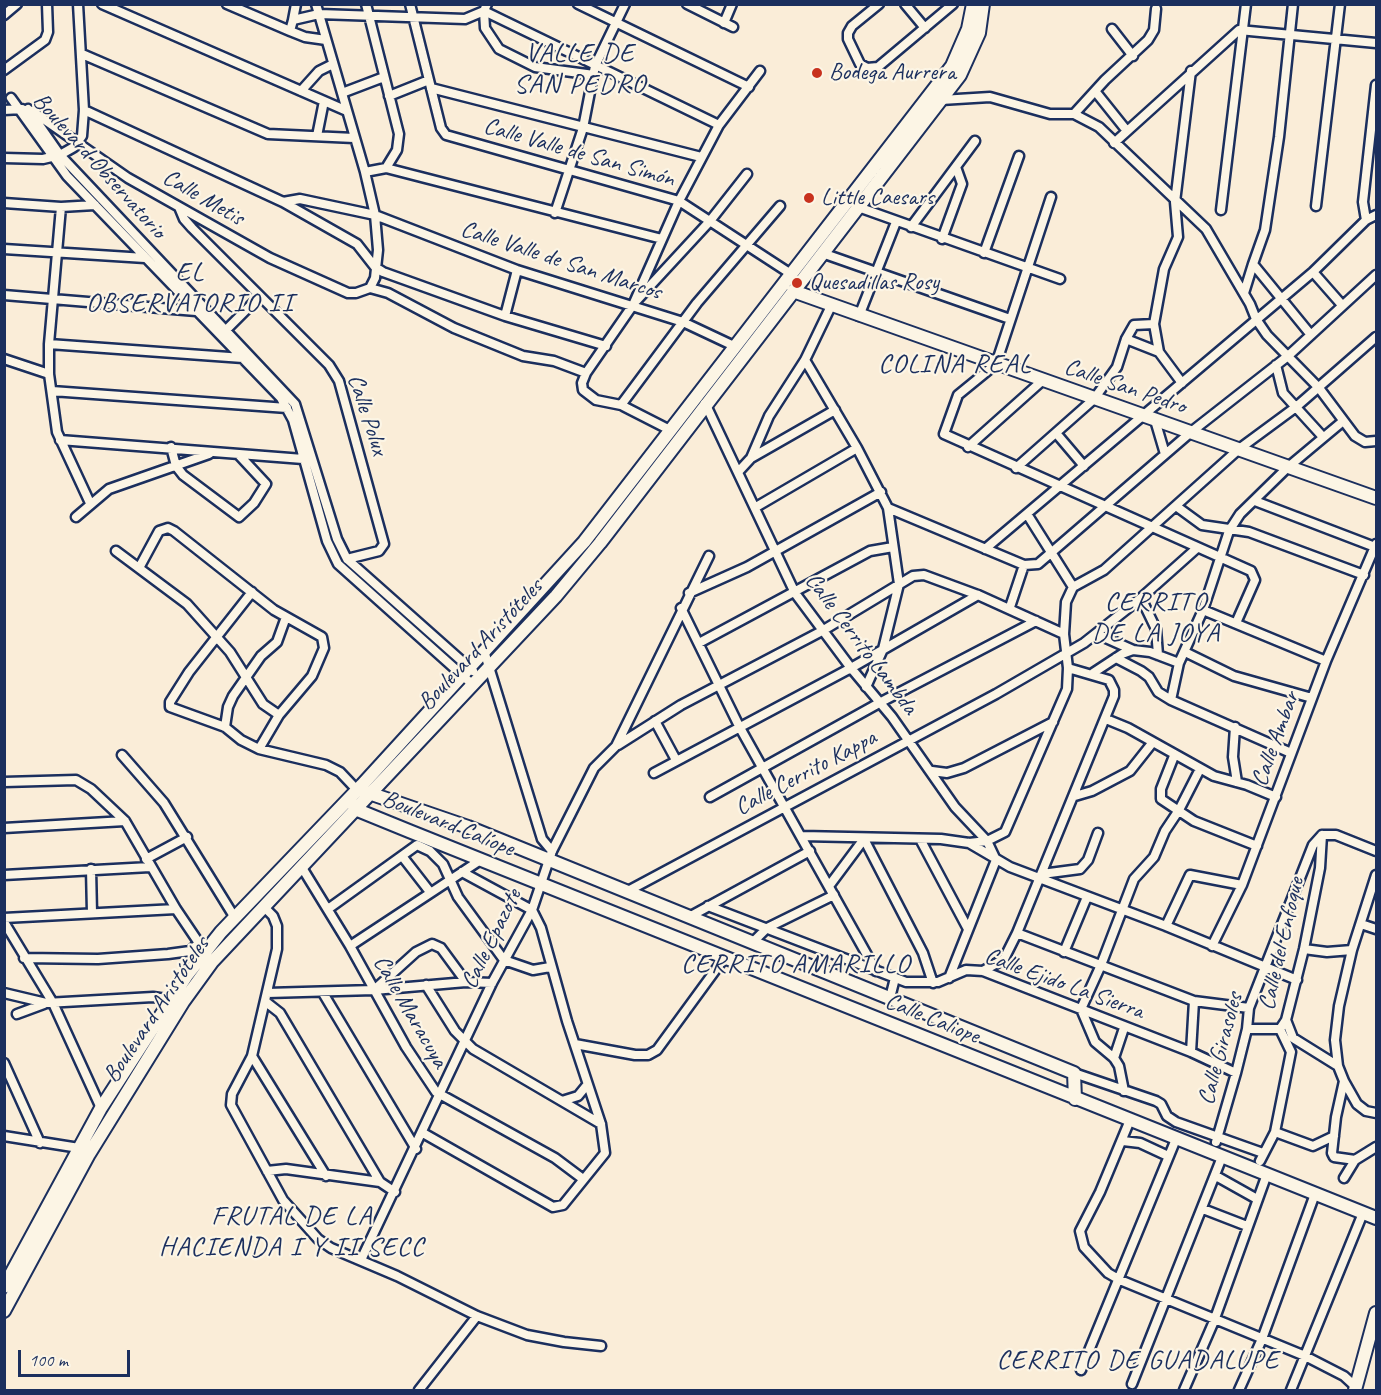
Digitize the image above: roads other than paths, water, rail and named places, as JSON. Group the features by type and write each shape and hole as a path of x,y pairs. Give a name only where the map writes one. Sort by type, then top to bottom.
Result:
{"street":[{"path":"4,15 17,4"},
{"path":"4,70 45,40 48,32 47,4"},
{"path":"4,158 56,156 77,144 83,131 84,110 78,4"},
{"path":"102,4 347,111"},
{"path":"227,4 304,37 326,40"},
{"path":"290,31 296,4"},
{"path":"316,4 365,172 375,215 378,250 370,288 388,292 454,328 513,352 554,361 586,373"},
{"path":"366,4 400,140 386,168"},
{"path":"410,4 430,84"},
{"path":"578,4 749,87"},
{"path":"555,213 583,128 595,70 625,4"},
{"path":"687,4 734,27"},
{"path":"724,22 732,4"},
{"path":"879,4 852,26 848,33 848,39 863,67 878,67 953,4"},
{"path":"905,4 925,27"},
{"name":"Boulevard Aristóteles","path":"471,676 489,666 556,596 600,543 705,404 772,297 952,66 965,39 973,4"},
{"name":"Boulevard Aristóteles","path":"4,1311 89,1154 183,1002 234,935 326,838 362,791 471,676 485,654 584,542 670,430 793,291 941,100 970,56 979,33 983,4"},
{"path":"1221,210 1246,4"},
{"path":"1244,293 1261,244 1279,137 1293,4"},
{"path":"1316,206 1340,4"},
{"path":"293,20 319,14 465,19 486,8"},
{"path":"486,8 595,70 719,125"},
{"path":"486,8 485,28 493,42 517,60 535,67 595,70"},
{"path":"1074,114 1152,35 1156,9"},
{"path":"1112,29 1133,56"},
{"path":"1114,143 1232,33 1243,29 1377,43"},
{"path":"82,54 268,134 354,138"},
{"path":"301,91 319,71 333,64"},
{"path":"633,305 679,201 701,158 719,125 760,71"},
{"path":"1182,383 1159,352 1154,324 1164,269 1178,237 1175,202 1191,71"},
{"path":"342,93 384,77"},
{"path":"389,96 430,84 583,128 701,158"},
{"name":"Calle Valle de San Simón","path":"430,84 441,128 446,135 679,201 790,274"},
{"path":"1366,220 1363,202 1377,85"},
{"path":"1095,91 1127,131"},
{"name":"Boulevard Observatorio","path":"8,96 28,109 56,156 295,404 337,539 347,559 471,676"},
{"name":"Boulevard Observatorio","path":"8,96 95,205 287,408 327,541 334,558 344,572 471,676"},
{"path":"941,100 990,97 1050,114 1074,114 1099,127 1175,202 1206,229 1244,293 1256,319 1319,388 1342,422 1359,439 1377,441"},
{"path":"317,136 324,101"},
{"path":"4,110 28,109"},
{"name":"Calle Metis","path":"28,109 77,144 221,231 330,287 356,293 370,288"},
{"path":"84,110 283,202 357,244 375,267 506,316 606,346"},
{"path":"911,227 975,141"},
{"path":"886,152 893,163"},
{"path":"984,253 1019,156"},
{"path":"942,239 962,184 956,167"},
{"path":"365,172 386,168 662,239"},
{"path":"670,430 621,405 596,400 583,390 586,373 633,305 710,221 747,174"},
{"path":"1051,197 1026,267 996,364 963,388 948,418 944,434 968,447 1062,485 1152,528 1251,571 1256,577 1236,623"},
{"name":"Calle Valle de San Marcos","path":"283,202 300,199 375,215 517,270 683,322 739,350"},
{"path":"4,203 61,207 95,205"},
{"path":"861,204 896,222 1060,279"},
{"path":"621,405 683,322 780,206"},
{"path":"61,207 49,344 49,374 54,423 90,503"},
{"name":"Calle Polux","path":"179,207 184,219 329,365 339,381 384,544 379,551 347,559"},
{"path":"986,549 1084,466 1149,418 1182,383 1313,272 1366,220 1377,215"},
{"path":"859,316 896,222"},
{"path":"208,242 221,231"},
{"path":"4,249 156,259"},
{"path":"822,253 1010,319"},
{"path":"1253,264 1311,335"},
{"path":"506,316 517,270"},
{"path":"1313,272 1342,305"},
{"path":"888,508 1024,565 1038,564 1191,432 1288,356 1377,275"},
{"name":"Calle San Pedro","path":"793,291 1377,498"},
{"path":"4,295 196,311"},
{"path":"226,330 260,296"},
{"path":"751,458 769,416 805,360 831,306"},
{"path":"1016,468 1094,399 1117,367 1126,339 1134,325 1154,324"},
{"path":"802,836 920,839 969,843 987,841 1005,831 1066,689 1068,668 1064,634 1066,602 1073,587 1104,570 1239,449 1296,407 1377,338"},
{"path":"1126,339 1159,352"},
{"path":"49,344 254,359"},
{"path":"4,359 49,374"},
{"path":"805,360 857,448 888,508 899,584 883,650 866,687"},
{"path":"1276,365 1283,393 1323,437"},
{"path":"968,447 1043,380"},
{"path":"52,391 287,408"},
{"name":"Calle Cerrito Lambda","path":"705,404 795,592 822,631 866,687 881,702 932,771 955,807 987,841 996,860"},
{"path":"739,471 751,458 835,410"},
{"path":"1149,418 1165,454"},
{"path":"1171,700 1179,663 1203,610 1229,531 1287,468 1342,422"},
{"path":"1056,433 1084,466"},
{"path":"60,440 303,459"},
{"path":"171,447 176,466 189,481 236,516 243,517 266,484 239,455"},
{"path":"756,507 857,448"},
{"path":"76,517 90,503 124,482 212,453"},
{"path":"689,593 747,567 880,492"},
{"path":"1255,501 1375,550"},
{"path":"1176,506 1202,525 1229,531 1249,532 1364,575"},
{"path":"1027,514 1073,587"},
{"path":"139,568 155,536 159,531 168,528 286,617 315,631 324,642 312,676 279,715 259,749"},
{"path":"327,541 337,539"},
{"path":"699,643 870,551 893,548"},
{"name":"Calle Cerrito Kappa","path":"626,892 656,878 1067,653 1097,634 1197,548"},
{"name":"Calle Ambar","path":"1212,946 1242,885 1326,661 1375,550"},
{"path":"116,551 187,604 230,652 263,704 279,715"},
{"name":"Calle Epazote","path":"361,1260 416,1149 492,983 532,910 550,856 594,768 616,746 681,608 709,556"},
{"path":"1010,607 1024,565"},
{"path":"616,746 718,685 822,631 913,576 924,575 1010,607 1064,634"},
{"path":"252,592 215,636 183,681 170,702 170,707 225,727 259,749 326,765 340,772 362,791"},
{"path":"654,773 851,668 978,595"},
{"path":"1141,598 1156,629 1158,655"},
{"path":"681,608 762,768 876,971"},
{"path":"1203,610 1326,661"},
{"path":"225,727 228,707 261,656 277,642 286,617"},
{"path":"710,797 881,702 1036,621"},
{"path":"1097,634 1133,650 1158,655 1179,663"},
{"path":"1093,673 1133,650"},
{"path":"1185,652 1233,676 1312,698"},
{"path":"485,654 542,839 550,856"},
{"path":"1116,658 1149,676 1158,692 1171,700 1291,753"},
{"path":"983,970 1004,959 1017,933 1106,719 1114,690 1112,684 1093,673 1068,668"},
{"path":"1106,719 1214,776 1276,797"},
{"path":"655,721 676,760"},
{"path":"932,771 947,772 964,768 1053,722"},
{"path":"1234,727 1233,757 1237,782"},
{"path":"1075,796 1092,791 1130,771 1153,742"},
{"path":"122,754 151,785 187,837 235,918"},
{"path":"1174,756 1160,794 1165,803 1194,821 1257,846"},
{"path":"1124,1091 1122,1073 1114,1058 1095,1042 1081,1009 1138,872 1154,857 1165,831 1179,810 1200,769"},
{"path":"4,782 76,780 91,789 125,821 148,863 202,948 168,954 98,958 24,958"},
{"name":"Boulevard Calíope","path":"362,791 550,856"},
{"name":"Boulevard Aristóteles","path":"4,1287 101,1108 202,948 350,806"},
{"name":"Boulevard Calíope","path":"350,806 418,844 482,859 540,883"},
{"path":"326,838 331,838 356,815 368,814"},
{"path":"4,828 125,821"},
{"path":"1042,876 1080,869 1088,860 1098,833"},
{"path":"1322,835 1336,835 1377,851"},
{"name":"Calle del Enfoque","path":"1261,1157 1275,1132 1291,1052 1280,1029 1286,1020 1304,949 1320,868 1322,835"},
{"name":"Calle Girasoles","path":"1217,1139 1247,1029 1249,1008 1313,845 1322,835"},
{"path":"4,875 148,863 187,837"},
{"path":"830,886 864,839"},
{"path":"864,839 923,953 933,983"},
{"path":"920,839 968,929"},
{"path":"969,843 996,860 1042,876 1087,897 1166,926 1297,980"},
{"path":"328,909 418,844 440,860 458,897 504,960 533,970 550,967"},
{"path":"689,917 810,851"},
{"path":"402,856 430,892"},
{"name":"Calle Caliope","path":"550,856 626,892 1098,1083 1156,1101 1161,1104 1167,1116 1176,1122 1261,1157"},
{"path":"350,946 482,859"},
{"path":"950,978 996,860"},
{"name":"Calle Maracuya","path":"300,866 350,946 405,1047 429,1084 441,1095 555,1158 583,1179"},
{"path":"92,869 92,913"},
{"path":"423,1133 553,1207 563,1205 598,1164 604,1153 601,1124 550,967 541,928 532,910 462,872"},
{"path":"1166,926 1190,875 1242,885"},
{"path":"1377,875 1352,950 1339,1006 1335,1040 1338,1066 1357,1104 1366,1111 1377,1113"},
{"name":"Calle Caliope","path":"540,883 1377,1218"},
{"path":"753,942 767,928 834,895"},
{"path":"1064,952 1087,897"},
{"path":"263,906 273,916 277,926 277,949 252,1056 232,1094 231,1105 283,1200 318,1239 331,1248 477,1316 527,1335 601,1346"},
{"name":"Calle Ejido La Sierra","path":"708,906 906,982 933,983 966,970 983,970 1124,1028 1191,1052 1236,1073"},
{"path":"101,1108 49,1003 4,920 176,909"},
{"path":"1361,924 1377,929"},
{"path":"522,927 541,928"},
{"path":"1017,933 1194,1001 1249,1008"},
{"path":"374,990 416,952 432,944 441,948 466,982"},
{"path":"1304,949 1328,952 1352,950"},
{"path":"575,1044 635,1055 648,1054 657,1050 725,957"},
{"path":"890,998 895,978"},
{"path":"267,998 466,982 492,983"},
{"path":"426,985 440,1010 466,1042 601,1124"},
{"path":"4,993 49,1003"},
{"path":"323,993 416,1149"},
{"path":"17,1014 49,1003 153,997 183,1002"},
{"path":"267,998 280,1013 380,1182 395,1192"},
{"path":"1191,1052 1194,1001"},
{"path":"1286,1020 1293,1038 1338,1066"},
{"path":"1114,1058 1124,1028"},
{"path":"1247,1029 1280,1029"},
{"path":"252,1056 327,1176"},
{"path":"5,1065 40,1143"},
{"path":"1074,1073 1075,1099"},
{"path":"1344,1081 1334,1136 1334,1157 1355,1161"},
{"path":"562,1101 578,1096 587,1085"},
{"path":"1130,1120 1097,1199 1080,1231 1081,1242 1108,1273 1214,1321 1305,1356 1338,1373 1355,1389 1377,1313"},
{"path":"1275,1132 1313,1146 1334,1136"},
{"path":"4,1136 79,1148"},
{"path":"1081,1370 1120,1280 1176,1139"},
{"path":"1123,1141 1140,1143 1168,1156"},
{"path":"1344,1178 1355,1161 1377,1147"},
{"path":"1132,1384 1222,1156"},
{"path":"267,1170 286,1169 380,1182"},
{"path":"1184,1390 1214,1321 1267,1174"},
{"path":"1216,1176 1257,1199"},
{"path":"1239,1390 1262,1339 1315,1194"},
{"path":"1203,1209 1247,1226"},
{"path":"1291,1390 1363,1213"},
{"path":"419,1390 477,1316"}],"place":[{"name":"Bodega Aurrera","path":"817,73"},
{"name":"Little Caesars","path":"809,198"},
{"name":"Quesadillas Rosy","path":"797,283"}],"district":[{"name":"VALLE DE SAN PEDRO","path":"580,70"},
{"name":"EL OBSERVATORIO II","path":"190,288"},
{"name":"COLINA REAL","path":"955,365"},
{"name":"CERRITO DE LA JOYA","path":"1156,618"},
{"name":"CERRITO AMARILLO","path":"796,965"},
{"name":"FRUTAL DE LA HACIENDA I Y II SECC","path":"292,1232"},
{"name":"CERRITO DE GUADALUPE","path":"1138,1361"}]}
